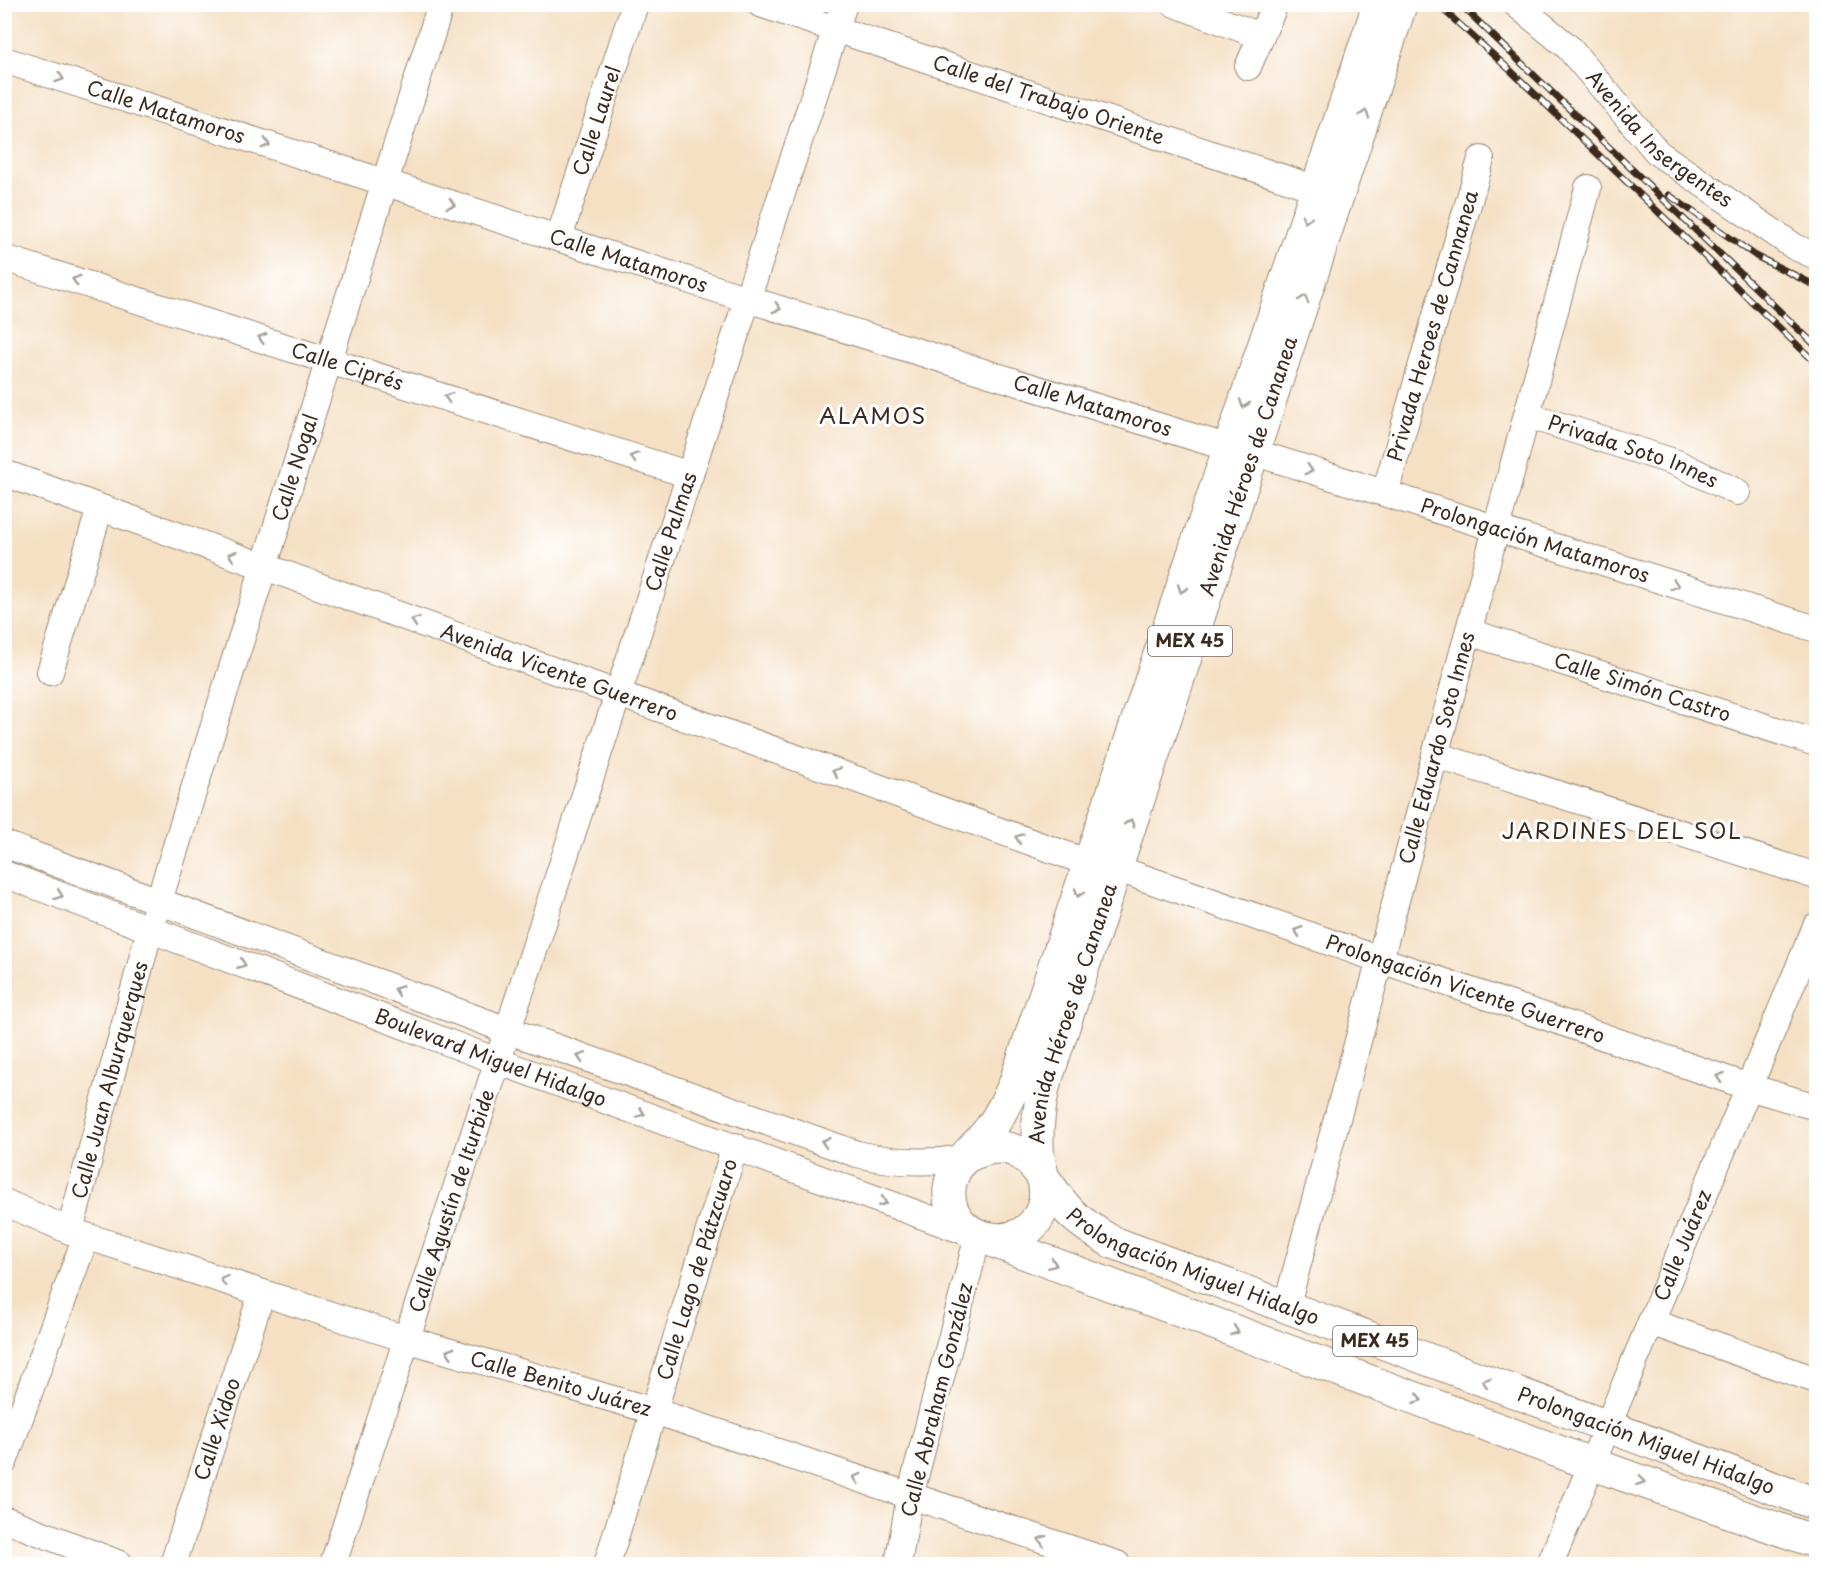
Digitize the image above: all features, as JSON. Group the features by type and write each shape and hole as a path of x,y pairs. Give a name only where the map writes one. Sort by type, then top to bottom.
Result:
{"main road":[{"name":"Avenida Héroes de Cananea","path":"1327,193 1379,4"},
{"name":"Avenida Héroes de Cananea","path":"1102,866 1043,1089 1038,1131 1045,1189 1043,1205 1036,1220 1025,1231 1010,1238 994,1240 978,1236 965,1228 955,1215 950,1201 950,1185 954,1170 993,1125 1014,1086 1102,866 1327,193 1401,4"},
{"name":"Prolongación Miguel Hidalgo","path":"964,1158 992,1147 1006,1148 1020,1153 1042,1173 1055,1194 1071,1213 1090,1229 1112,1242 1816,1504"},
{"name":"Prolongación Miguel Hidalgo","path":"978,1236 1592,1464 1816,1542"}],"street":[{"name":"Calle Nogal","path":"150,929 441,4"},
{"name":"Calle Laurel","path":"559,238 635,4"},
{"name":"Calle del Trabajo Oriente","path":"760,4 1327,193"},
{"name":"Calle Palmas","path":"497,1061 844,4"},
{"path":"1175,4 1261,36"},
{"path":"1248,67 1275,4"},
{"name":"Avenida Insergentes","path":"1516,4 1568,47 1658,153 1795,247 1816,256"},
{"name":"Calle Matamoros","path":"4,60 747,299 1241,450"},
{"name":"Privada Heroes de Cannanea","path":"1384,494 1481,159"},
{"name":"Calle Eduardo Soto Innes","path":"1286,1308 1588,188"},
{"name":"Calle Ciprés","path":"4,258 330,359 690,475"},
{"name":"Privada Soto Innes","path":"1527,415 1677,463 1737,492"},
{"name":"Prolongación Matamoros","path":"1241,450 1816,629"},
{"name":"Avenida Vicente Guerrero","path":"4,473 1102,866"},
{"path":"50,672 100,508"},
{"name":"Calle Simón Castro","path":"1468,632 1816,743"},
{"path":"1435,755 1816,876"},
{"name":"Boulevard Miguel Hidalgo","path":"4,844 507,1030 857,1154 878,1159 921,1163 964,1158"},
{"name":"Prolongación Vicente Guerrero","path":"1102,866 1380,959 1749,1087 1816,1107"},
{"name":"Boulevard Miguel Hidalgo","path":"4,874 497,1061 978,1236"},
{"name":"Calle Juárez","path":"1550,1564 1816,926"},
{"name":"Calle Juan Alburquerques","path":"4,1462 78,1233 150,929"},
{"name":"Calle Agustín de Iturbide","path":"333,1564 497,1061"},
{"name":"Calle Lago de Pátzcuaro","path":"607,1564 735,1146"},
{"path":"847,1189 857,1154"},
{"name":"Calle Benito Juárez","path":"4,1202 78,1233 262,1293 406,1339 654,1411 1117,1564"},
{"name":"Calle Abraham González","path":"898,1564 910,1496 978,1236"},
{"name":"Calle Xidoo","path":"173,1564 262,1293"},
{"path":"1651,1322 1816,1380"},
{"path":"4,1518 120,1564"}],"railway":[{"path":"1437,4 1511,71 1816,363"},
{"path":"1460,4 1816,346"},
{"path":"1669,195 1756,256 1816,286"}],"district":[{"name":"ALAMOS","path":"873,416"},
{"name":"JARDINES DEL SOL","path":"1622,831"}]}
